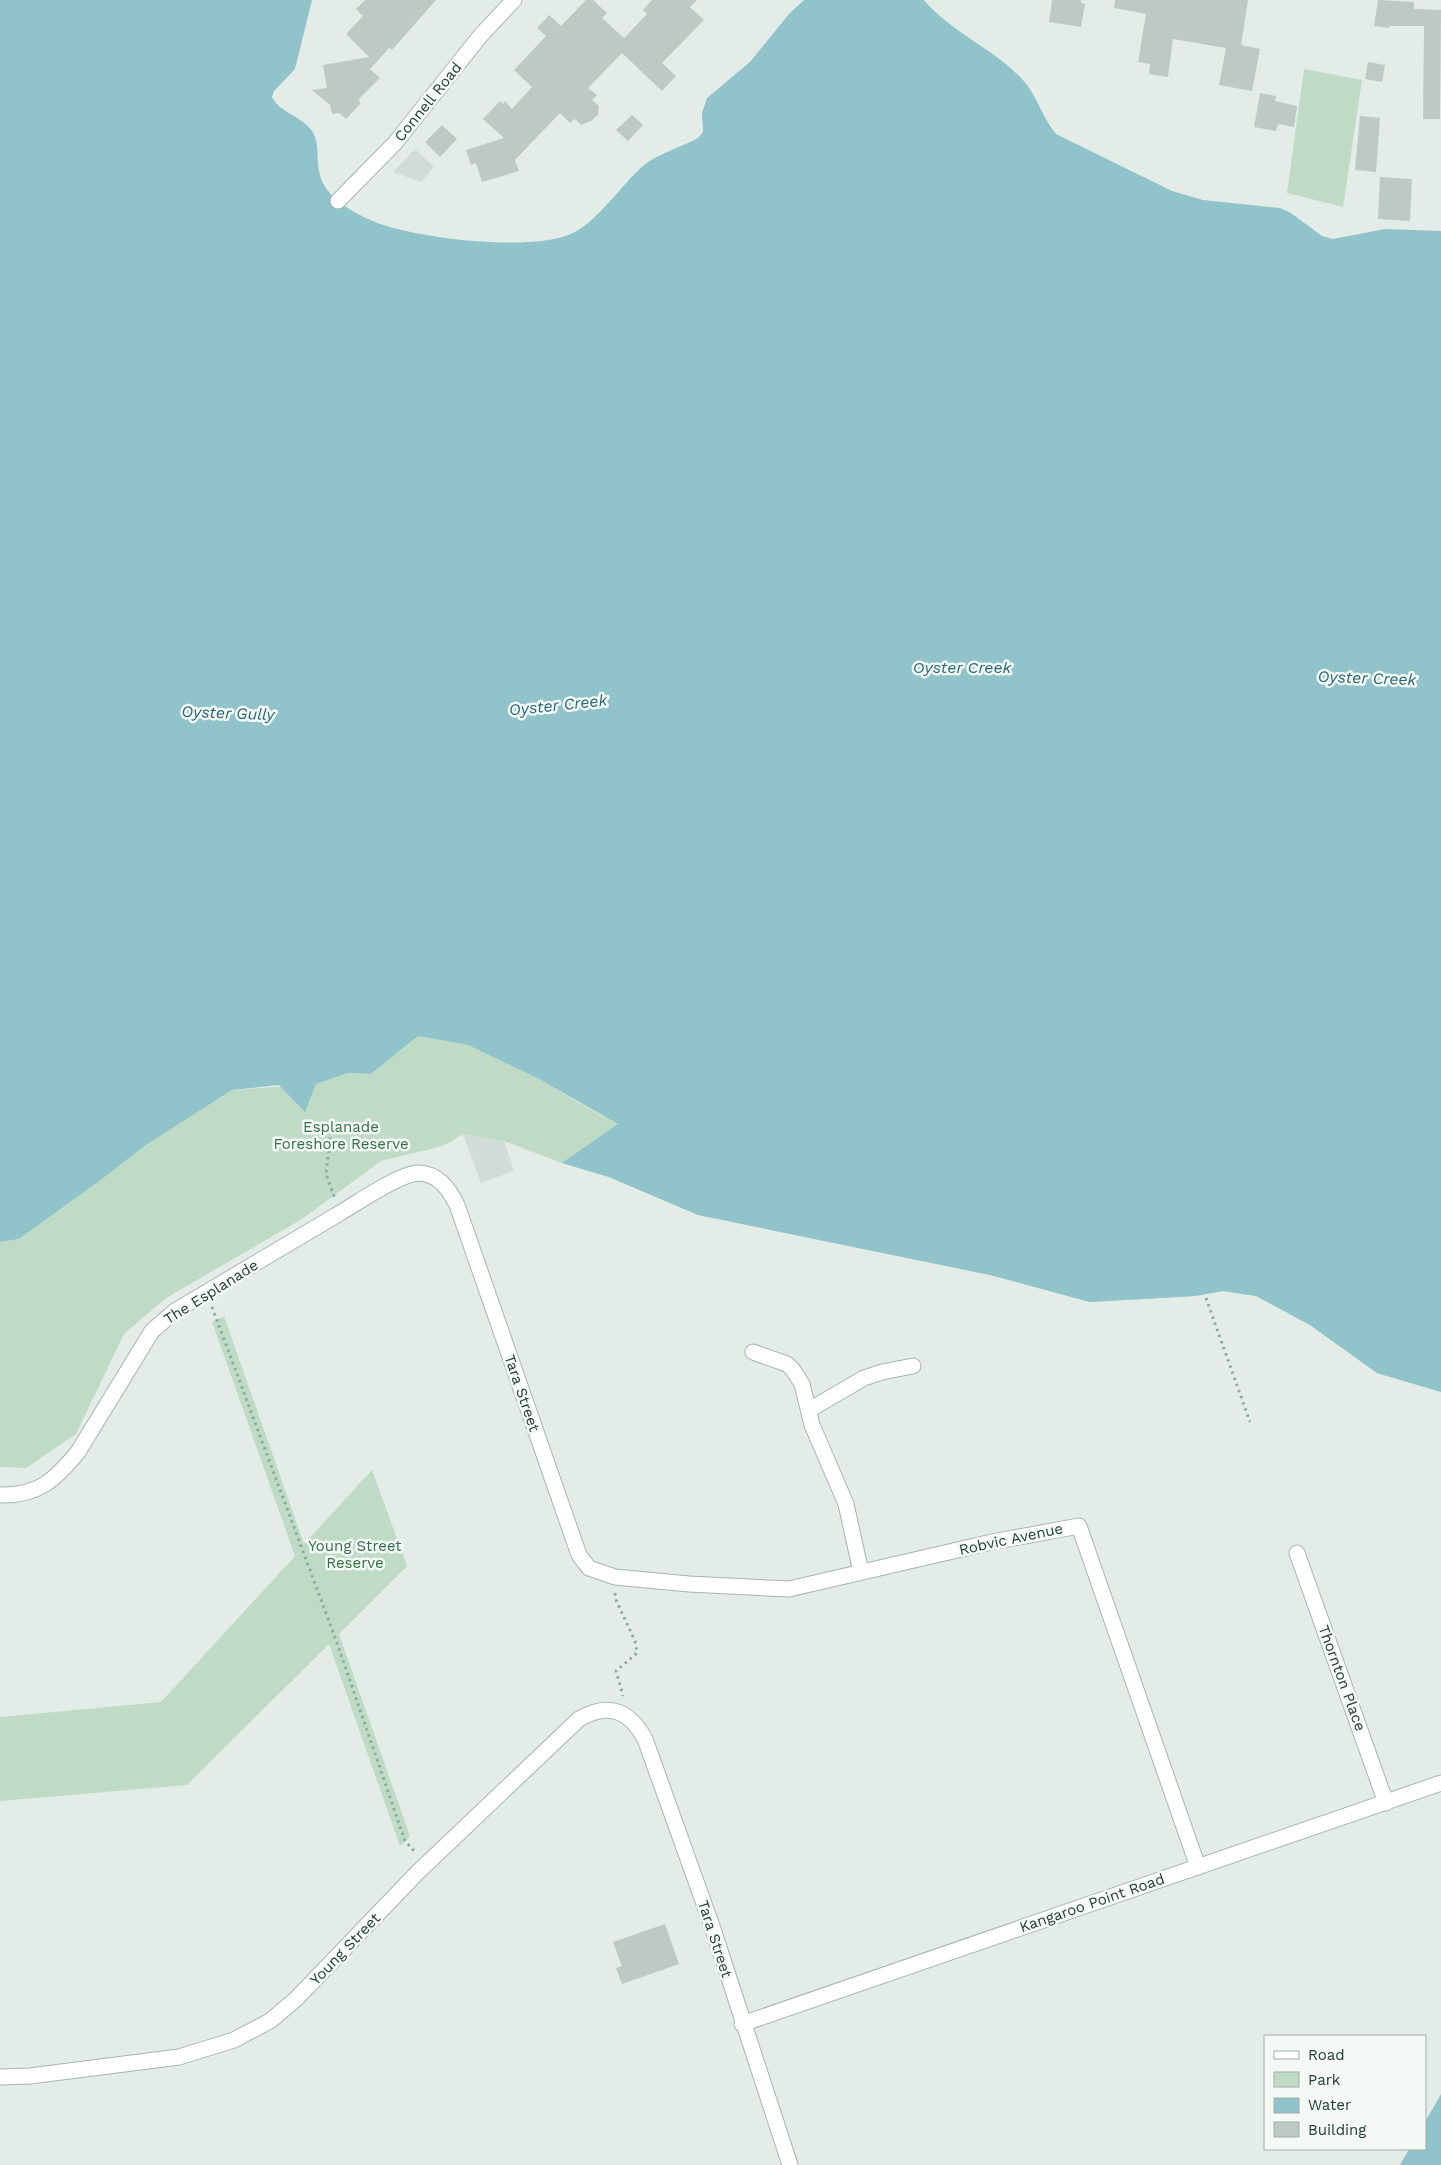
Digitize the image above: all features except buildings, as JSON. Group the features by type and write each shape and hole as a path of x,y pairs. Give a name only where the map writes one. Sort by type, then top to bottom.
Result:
{"street":[{"name":"Connell Road","path":"338,201 395,143 481,35 514,0"},
{"name":"The Esplanade","path":"0,1495 20,1495 36,1490 47,1484 66,1467 78,1452 152,1330 167,1317 340,1213 408,1175 418,1173 428,1175 438,1179 450,1190"},
{"name":"Tara Street","path":"450,1190 465,1226 580,1554 589,1568 615,1577"},
{"path":"754,1352 779,1360 793,1370 802,1384 818,1441 846,1504 861,1572"},
{"path":"809,1410 864,1378 882,1372 913,1366"},
{"name":"Robvic Avenue","path":"615,1577 689,1584 788,1588 992,1542 1079,1526 1198,1867"},
{"name":"Thornton Place","path":"1297,1552 1386,1803"},
{"name":"Young Street","path":"0,2077 30,2076 179,2057 215,2047 270,2022 296,1999 426,1864 579,1719 594,1711 603,1710 621,1713 629,1718"},
{"name":"Tara Street","path":"629,1718 639,1727 648,1746 712,1926 742,2024 790,2165"},
{"name":"Kangaroo Point Road","path":"742,2024 1441,1783"}],"path":[{"path":"331,1131 326,1174 340,1213"},
{"path":"1206,1298 1250,1422"},
{"path":"217,1320 336,1640 405,1841 426,1864"},
{"path":"615,1577 616,1600 635,1641 637,1653 616,1670 629,1718"}],"shaded area":[{"path":"415,149 434,167 421,182 393,172"},
{"path":"463,1134 504,1141 514,1171 481,1183"}],"green space":[{"path":"1304,69 1362,80 1343,207 1287,193"},
{"name":"Esplanade Foreshore Reserve","path":"418,1036 468,1045 539,1079 642,1137 1216,1258 1441,1392 1377,1373 1310,1325 1256,1296 1223,1291 1195,1296 1090,1302 990,1275 698,1215 609,1177 562,1163 504,1141 463,1134 449,1143 435,1148 381,1161 302,1219 166,1298 124,1334 76,1434 26,1468 0,1467 0,1242 19,1239 146,1145 232,1090 316,1084 348,1073 371,1074"},
{"name":"Young Street Reserve","path":"224,1316 304,1544 372,1470 407,1566 339,1634 410,1836 400,1846 329,1644 187,1785 0,1801 0,1717 161,1702 295,1556 212,1322"}],"water":[{"path":"0,0 312,0 295,69 274,91 272,97 280,107 303,122 312,131 317,144 320,175 328,191 334,197 356,213 373,221 390,227 431,236 509,243 555,239 573,233 592,220 644,165 698,138 703,132 702,113 707,98 750,62 789,14 804,0 924,0 946,21 1007,65 1024,81 1056,134 1172,191 1203,200 1280,208 1291,213 1322,236 1333,239 1385,229 1441,231 1441,1392 1377,1373 1310,1325 1256,1296 1223,1291 1195,1296 1090,1302 990,1275 698,1215 609,1177 562,1163 618,1124 539,1079 468,1045 418,1036 371,1074 348,1073 316,1084 305,1112 279,1085 232,1090 146,1145 19,1239 0,1242"},
{"path":"1441,2094 1441,2165 1400,2165 1408,2150 1426,2150 1426,2120"}],"water label":[{"name":"Oyster Creek","path":"962,667"},
{"name":"Oyster Creek","path":"1367,678"},
{"name":"Oyster Creek","path":"558,705"},
{"name":"Oyster Gully","path":"228,713"}]}
